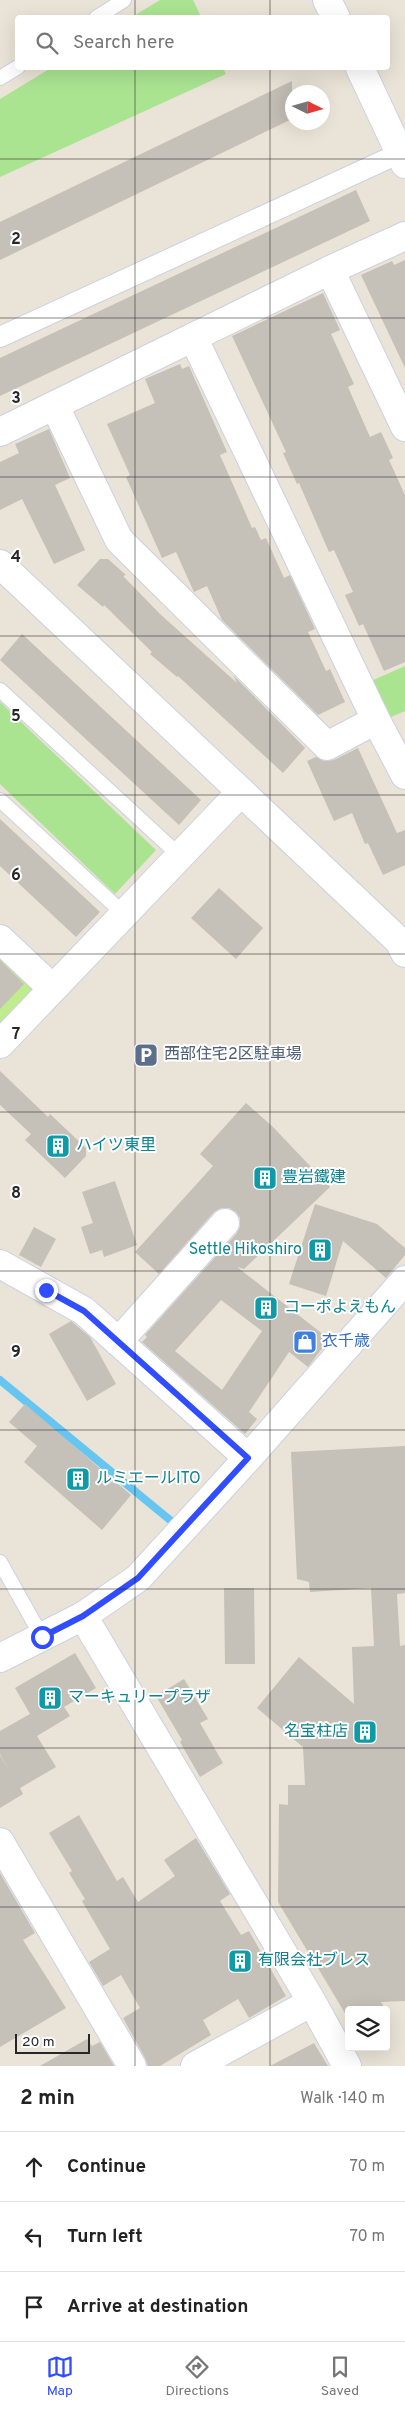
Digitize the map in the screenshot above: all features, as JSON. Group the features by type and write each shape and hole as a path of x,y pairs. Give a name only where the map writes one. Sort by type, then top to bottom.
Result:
{"street":[{"path":"327,0 334,15"},
{"path":"0,337 402,159 361,70"},
{"path":"0,432 330,270 405,236"},
{"path":"330,270 405,428"},
{"path":"193,337 376,720 405,776"},
{"path":"55,406 119,540 327,746 376,720"},
{"path":"0,564 400,941 405,952"},
{"path":"0,1044 241,792"},
{"path":"0,939 52,988"},
{"path":"118,1342 225,1223"},
{"path":"0,1264 84,1311 248,1458"},
{"path":"0,1658 83,1616 138,1578 248,1458 405,1280"},
{"path":"83,1616 312,2002 347,2066"},
{"path":"0,1842 132,2066"},
{"path":"195,2066 312,2002"}],"lane":[{"path":"101,15 124,0"},
{"path":"0,78 15,69"},
{"path":"0,690 180,856"},
{"path":"0,800 124,914"},
{"path":"0,1562 42,1637"}],"green space":[{"path":"160,0 193,0 200,15 135,15"},
{"path":"48,70 224,70 226,74 0,177 0,99"},
{"path":"405,666 405,711 386,719 369,682"},
{"path":"0,702 156,850 115,894 0,784"},
{"path":"0,955 36,989 0,1028"}],"building":[{"path":"292,81 292,85 285,85 285,122 0,260 0,222"},
{"path":"356,190 370,221 0,396 0,358"},
{"path":"405,260 405,368 361,275 392,261 394,265"},
{"path":"323,293 340,330 331,334 354,384 348,387 370,437 381,432 393,458 389,460 405,495 405,662 384,671 363,624 359,626 345,595 353,592 334,550 329,552 299,483 297,484 283,453 286,452 232,336"},
{"path":"180,364 182,369 189,366 227,452 220,455 252,528 255,527 261,540 266,538 284,578 290,575 315,629 308,632 326,671 330,669 345,702 318,715 222,620 207,586 194,592 176,552 162,558 126,477 130,475 107,424 155,403 145,379"},
{"path":"49,429 70,478 55,485 85,550 54,564 22,499 0,510 0,462 19,453 15,444"},
{"path":"100,559 108,559 126,575 123,576 160,614 237,683 233,675 305,748 283,773 178,676 150,654 152,652 104,605 103,607 77,585"},
{"path":"22,634 201,800 179,825 0,660"},
{"path":"358,748 397,833 405,830 405,865 383,875 368,843 365,844 352,813 334,821 307,761 316,757 324,761 334,760"},
{"path":"0,819 100,912 76,937 0,866"},
{"path":"219,888 263,928 236,959 191,918"},
{"path":"0,960 24,984 0,1009"},
{"path":"0,1071 48,1117 50,1114 86,1148 86,1156 65,1178 25,1140 31,1134 0,1105"},
{"path":"246,1103 273,1127 330,1187 244,1269 237,1267 329,1339 308,1367 289,1352 249,1412 257,1419 245,1434 142,1342 147,1337 145,1335 237,1233 240,1226 240,1218 236,1212 229,1208 221,1208 214,1212 159,1274 135,1252 213,1166 200,1154","holes":["221,1300 262,1331 222,1390 175,1351"]},
{"path":"115,1181 137,1245 104,1257 102,1250 90,1254 81,1227 93,1223 82,1192"},
{"name":"Settle Hikoshiro","path":"315,1204 377,1224 405,1248 405,1255 386,1278 343,1241 326,1296 289,1284"},
{"path":"34,1227 56,1239 41,1267 19,1255"},
{"path":"71,1321 90,1337 116,1384 87,1401 49,1334"},
{"name":"ルミエールITO","path":"25,1404 131,1495 102,1530 24,1462 37,1446 9,1422"},
{"name":"名宝柱店","path":"405,1446 405,1593 397,1594 400,1646 405,1645 405,2001 381,2002 384,2006 345,2006 345,2013 315,1963 314,1957 311,1957 278,1902 279,1804 288,1805 288,1785 305,1785 303,1747 257,1708 299,1657 354,1704 352,1647 374,1646 371,1588 310,1592 309,1582 297,1579 291,1452"},
{"path":"224,1588 254,1588 255,1664 225,1664"},
{"path":"75,1653 96,1688 64,1707 70,1716 37,1736 56,1767 20,1788 23,1794 0,1808 0,1755 10,1771 0,1754 0,1731 30,1714 15,1688"},
{"path":"184,1679 208,1719 200,1723 223,1763 200,1777 180,1742 182,1740 156,1696"},
{"path":"79,1815 117,1881 123,1877 138,1902 175,1876 164,1860 196,1838 230,1894 220,1901 241,1935 249,1931 286,1996 249,2018 238,1999 203,2020 211,2035 160,2066 148,2066 123,2018 140,2008 121,1975 103,1986 89,1962 110,1949 82,1901 85,1899 69,1873 72,1871 49,1833"},
{"path":"0,1873 35,1933 23,1940 66,2008 0,2047"},
{"path":"87,2039 92,2046 100,2042 114,2066 40,2066"},
{"path":"314,2043 328,2066 270,2066"}],"waterway":[{"path":"0,1380 170,1520"}],"place":[{"name":"西部住宅2区駐車場","path":"146,1055"},
{"name":"ハイツ東里","path":"58,1146"},
{"name":"豊岩鐵建","path":"265,1178"},
{"name":"Settle Hikoshiro","path":"320,1250"},
{"name":"コーポよえもん","path":"266,1308"},
{"name":"衣千歳","path":"305,1342"},
{"name":"ルミエールITO","path":"78,1479"},
{"name":"マーキュリープラザ","path":"50,1698"},
{"name":"名宝柱店","path":"365,1732"},
{"name":"有限会社ブレス","path":"240,1961"}],"route":[{"path":"42,1637 83,1616 138,1578 248,1458 84,1311 46,1290"}]}
